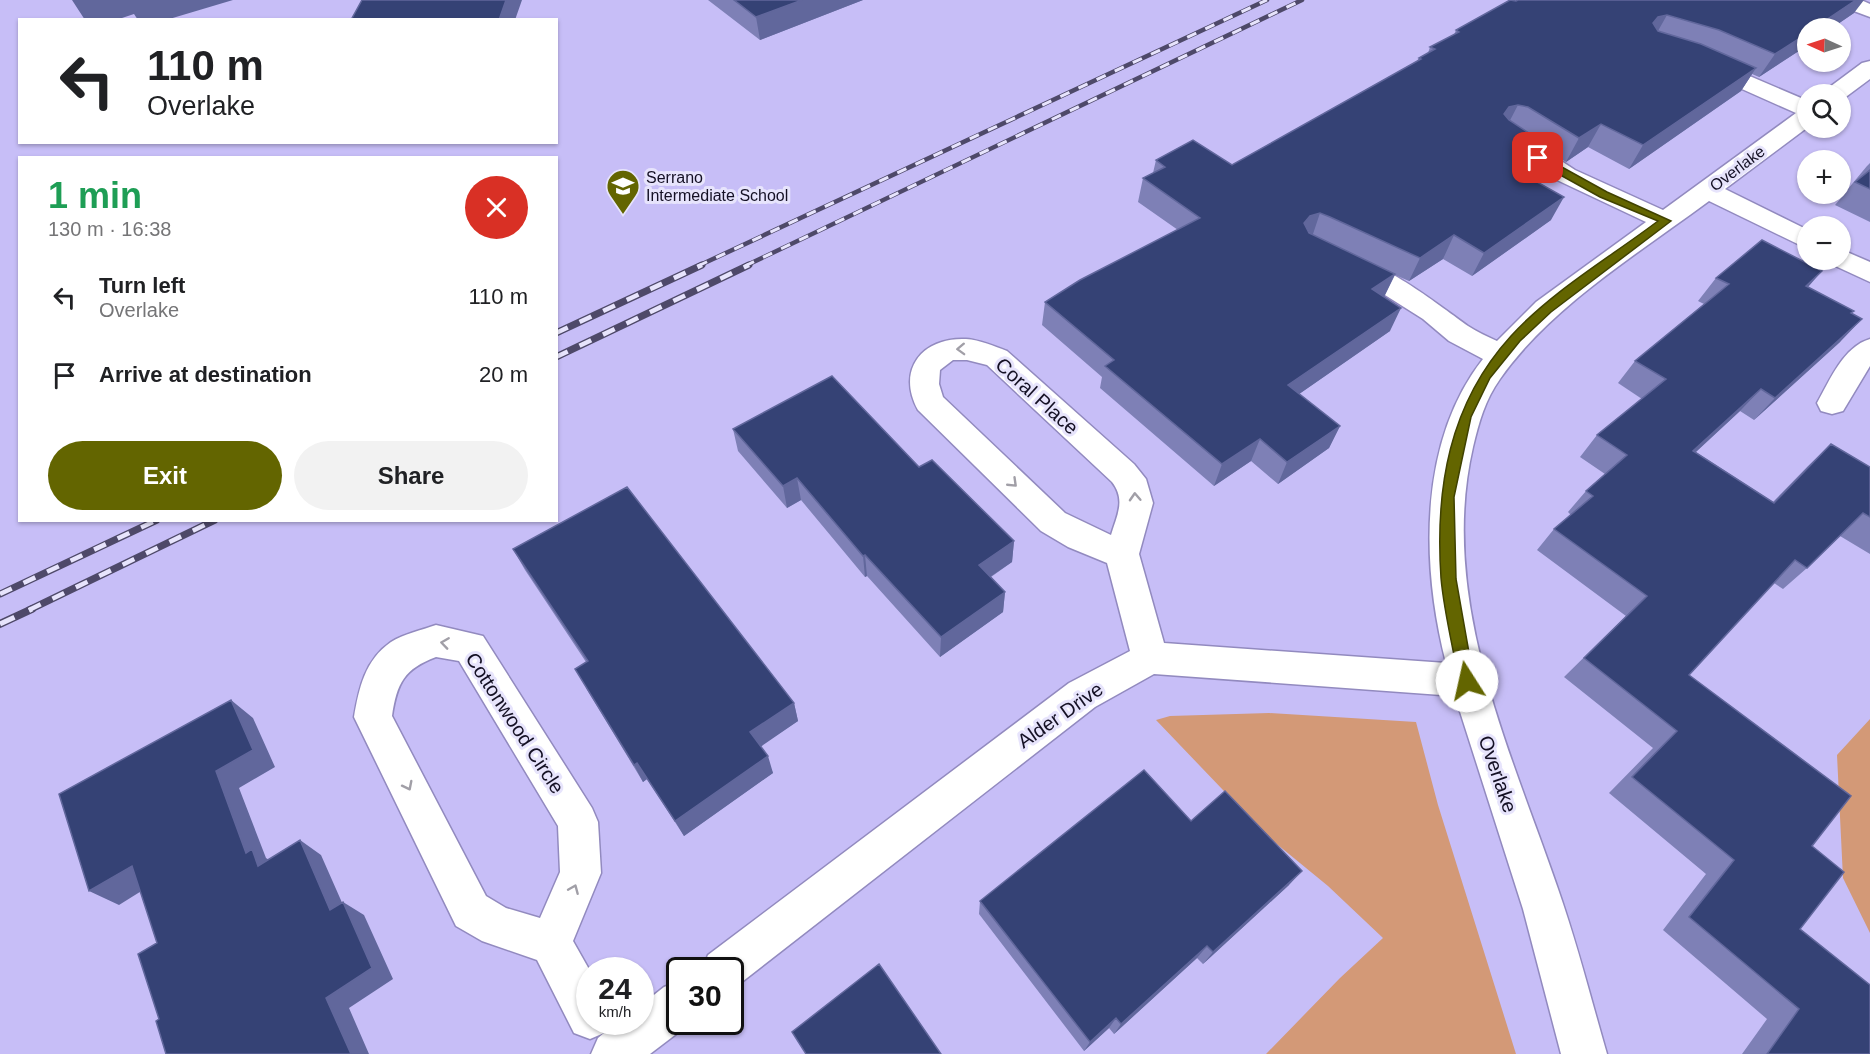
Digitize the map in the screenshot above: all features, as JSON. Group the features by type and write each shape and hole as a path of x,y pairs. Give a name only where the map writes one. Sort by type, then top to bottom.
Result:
{"street":[{"path":"1842,0 1870,11"},
{"path":"1685,57 1742,79 1797,105"},
{"path":"1848,84 1870,68"},
{"name":"Overlake","path":"1584,1054 1549,925 1467,681 1449,579 1447,497 1465,417 1485,375 1546,309 1797,123"},
{"path":"1507,137 1566,175 1666,221"},
{"path":"1707,190 1797,235"},
{"path":"1321,252 1395,288 1433,312 1458,334 1501,356"},
{"path":"1851,264 1870,273"},
{"name":"Coral Place","path":"966,349 981,350 997,358 1123,473 1135,488 1137,503 1122,554 1080,537 1053,522 929,402 925,390 924,371 933,357 950,350 966,349"},
{"path":"1832,403 1857,361 1870,349"},
{"path":"1122,554 1150,658 1467,681"},
{"name":"Cottonwood Circle","path":"436,640 470,647 578,822 581,873 551,942 497,926 471,911 373,717 379,681 404,653 436,640"},
{"name":"Alder Drive","path":"740,957 1082,695 1150,658"},
{"path":"551,942 576,990"},
{"path":"614,1054 666,1015"},
{"path":"598,1035 608,1054"}],"shaded area":[{"path":"1269,713 1416,722 1438,805 1516,1054 1266,1054 1340,978 1383,938 1328,886 1267,836 1156,720 1170,716"},
{"path":"1870,719 1870,933 1843,878 1837,755"}],"building":[{"path":"362,0 506,0 500,18 352,18"},
{"path":"734,0 802,0 756,17"},
{"path":"1510,0 1856,0 1829,18 1797,18 1797,40 1775,54 1719,30 1667,15 1658,17 1653,23 1658,31 1701,44 1756,68 1643,145 1601,124 1579,138 1528,107 1518,105 1509,107 1504,114 1509,120 1558,152 1523,174 1564,197 1484,253 1454,235 1420,258 1320,213 1310,216 1304,223 1309,233 1395,274 1372,289 1401,308 1288,385 1340,426 1287,462 1260,439 1222,464 1105,366 1114,360 1045,302 1080,280 1200,218 1143,178 1165,167 1156,160 1193,140 1232,165 1421,59 1419,58 1435,49 1430,47 1459,32 1456,30"},
{"path":"1870,170 1870,189 1855,182"},
{"path":"1762,240 1797,258 1797,270 1822,271 1806,286 1854,311 1851,313 1862,319 1775,398 1761,389 1693,451 1774,503 1831,444 1870,467 1870,517 1863,513 1807,568 1795,560 1689,675 1851,796 1812,846 1844,872 1800,929 1870,985 1870,1054 1767,1054 1799,1009 1689,917 1734,860 1632,777 1677,731 1584,658 1647,596 1554,529 1593,496 1586,491 1627,455 1597,435 1666,379 1635,361 1729,284 1716,278"},
{"path":"832,376 919,467 932,460 1014,541 979,565 1005,592 941,637 865,555 863,556 797,478 783,486 733,429"},
{"path":"627,487 794,703 750,732 768,756 675,821 637,763 634,765 575,669 588,661 513,549"},
{"path":"231,700 253,750 216,771 246,853 252,849 258,866 300,840 330,910 343,902 372,968 326,998 351,1054 166,1054 156,1021 159,1019 138,954 157,943 132,866 89,891 59,794"},
{"path":"1144,770 1191,821 1225,791 1302,871 1213,952 1207,946 1121,1024 1116,1018 1090,1042 980,901"},
{"path":"879,964 941,1054 806,1054 792,1032"}],"railway":[{"path":"698,266 1267,0"},
{"path":"745,266 1302,0"},
{"path":"558,332 702,265"},
{"path":"558,356 749,265"},
{"path":"0,594 153,522"},
{"path":"29,610 211,522"},
{"path":"0,624 32,609"}],"place":[{"name":"Serrano Intermediate School","path":"623,215"}],"route":[{"path":"1467,681 1449,579 1447,497 1465,417 1485,375 1516,338 1546,309 1666,221 1604,195 1538,158"}]}
